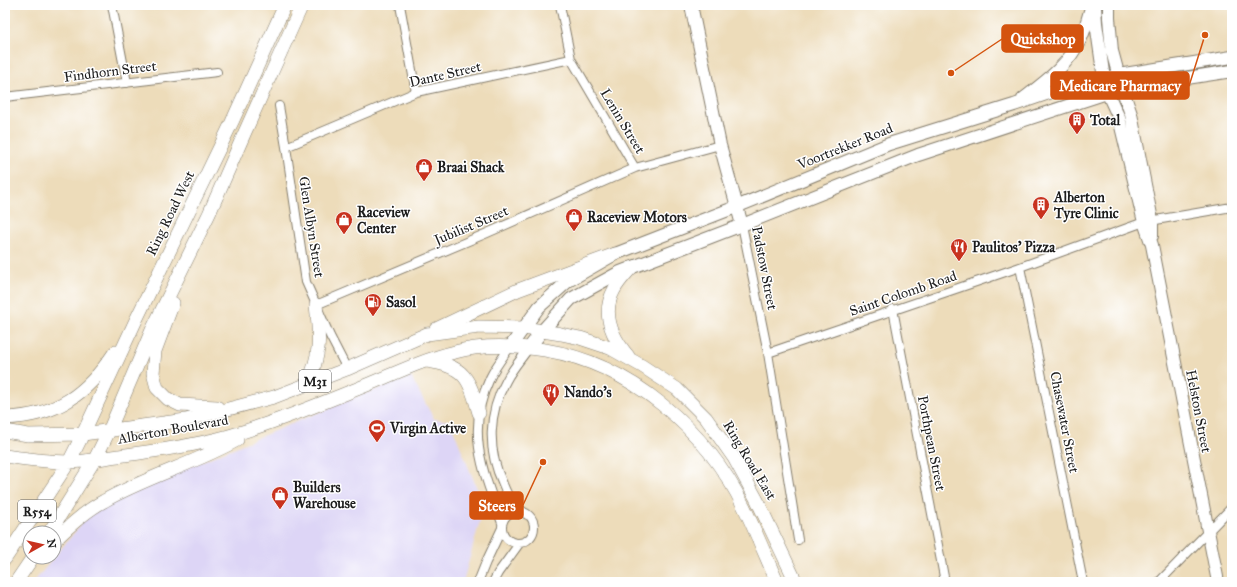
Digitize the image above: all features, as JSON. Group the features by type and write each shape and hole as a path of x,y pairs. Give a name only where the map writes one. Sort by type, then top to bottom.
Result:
{"main road":[{"name":"Ring Road West","path":"83,434 136,320 232,122 285,5"},
{"path":"109,431 152,330 182,266 209,214 302,5"},
{"name":"Padstow Street","path":"691,5 720,145 742,225"},
{"path":"1014,106 1047,81 1069,57 1081,39 1092,5"},
{"name":"Helston Street","path":"1095,5 1096,23 1107,92 1119,118 1148,221"},
{"name":"Helston Street","path":"1109,5 1112,50 1118,75 1131,114 1152,245 1218,582"},
{"name":"Voortrekker Road","path":"510,347 539,307 568,281 616,254 736,207 889,144 1014,106 1052,92 1118,75 1232,57"},
{"path":"529,348 571,299 606,279 918,154 1122,88 1232,71"},
{"path":"427,334 446,323 518,290 616,254"},
{"path":"182,266 175,298 154,351 153,373 157,388 168,399 180,405 233,408"},
{"path":"630,359 615,338 607,314 614,290 631,268"},
{"path":"306,385 318,353 319,328 316,305"},
{"path":"5,418 31,415 46,411 80,393 96,378 136,320"},
{"name":"Alberton Boulevard","path":"5,431 28,435 83,434 186,420 274,397 347,369 427,334 479,327 524,328 542,331"},
{"name":"Ring Road East","path":"542,331 580,338 610,348 642,366 676,389 706,418 734,458 763,513 796,582"},
{"name":"Alberton Boulevard","path":"5,456 69,462 193,444 226,437 266,423 358,389 423,361 458,351 482,347 529,348"},
{"name":"Ring Road East","path":"529,348 572,355 601,367 647,392 694,434 722,470 743,506 777,582"},
{"path":"423,361 448,365 463,374 472,391 479,413"},
{"path":"62,534 103,501 231,443 266,423"},
{"name":"R554","path":"54,525 95,459 109,431"},
{"name":"R554","path":"5,559 69,462 83,434"},
{"path":"752,524 763,513"},
{"path":"16,582 28,565"}],"street":[{"path":"112,5 127,82"},
{"path":"400,5 416,92"},
{"name":"Lenin Street","path":"560,5 571,60 635,168 720,145"},
{"name":"Dante Street","path":"286,147 416,92 571,60"},
{"name":"Findhorn Street","path":"5,96 217,72"},
{"name":"Glen Albyn Street","path":"279,106 306,282 347,369"},
{"name":"Jubilist Street","path":"316,305 486,234 635,168"},
{"name":"Saint Colomb Road","path":"768,353 1020,267 1148,221 1232,207"},
{"name":"Padstow Street","path":"742,225 768,353 798,540"},
{"name":"Chasewater Street","path":"1020,267 1083,582"},
{"name":"Porthpean Street","path":"894,309 945,582"},
{"path":"510,347 490,377 479,413 477,435 480,457 505,538 519,544"},
{"path":"493,582 519,544 528,539 533,530 532,520 512,501 505,490 492,453 491,437 494,409 499,395 506,380 529,348"},
{"path":"1159,582 1232,507"},
{"path":"478,582 508,515 512,512 523,512 527,515"}],"shaded area":[{"path":"411,377 434,419 450,421 484,506 463,582 34,582 48,565 62,565 62,548 83,522 95,511 147,484 358,396"}],"place":[{"name":"Medicare Pharmacy","path":"1205,35"},
{"name":"Quickshop","path":"951,73"},
{"name":"Total","path":"1077,135"},
{"name":"Braai Shack","path":"424,182"},
{"name":"Alberton Tyre Clinic","path":"1041,220"},
{"name":"Raceview Motors","path":"574,232"},
{"name":"Raceview Center","path":"344,235"},
{"name":"Paulitos' Pizza","path":"959,262"},
{"name":"Sasol","path":"373,317"},
{"name":"Nando's","path":"551,407"},
{"name":"Virgin Active","path":"377,443"},
{"name":"Steers","path":"543,462"},
{"name":"Builders Warehouse","path":"280,510"}]}
